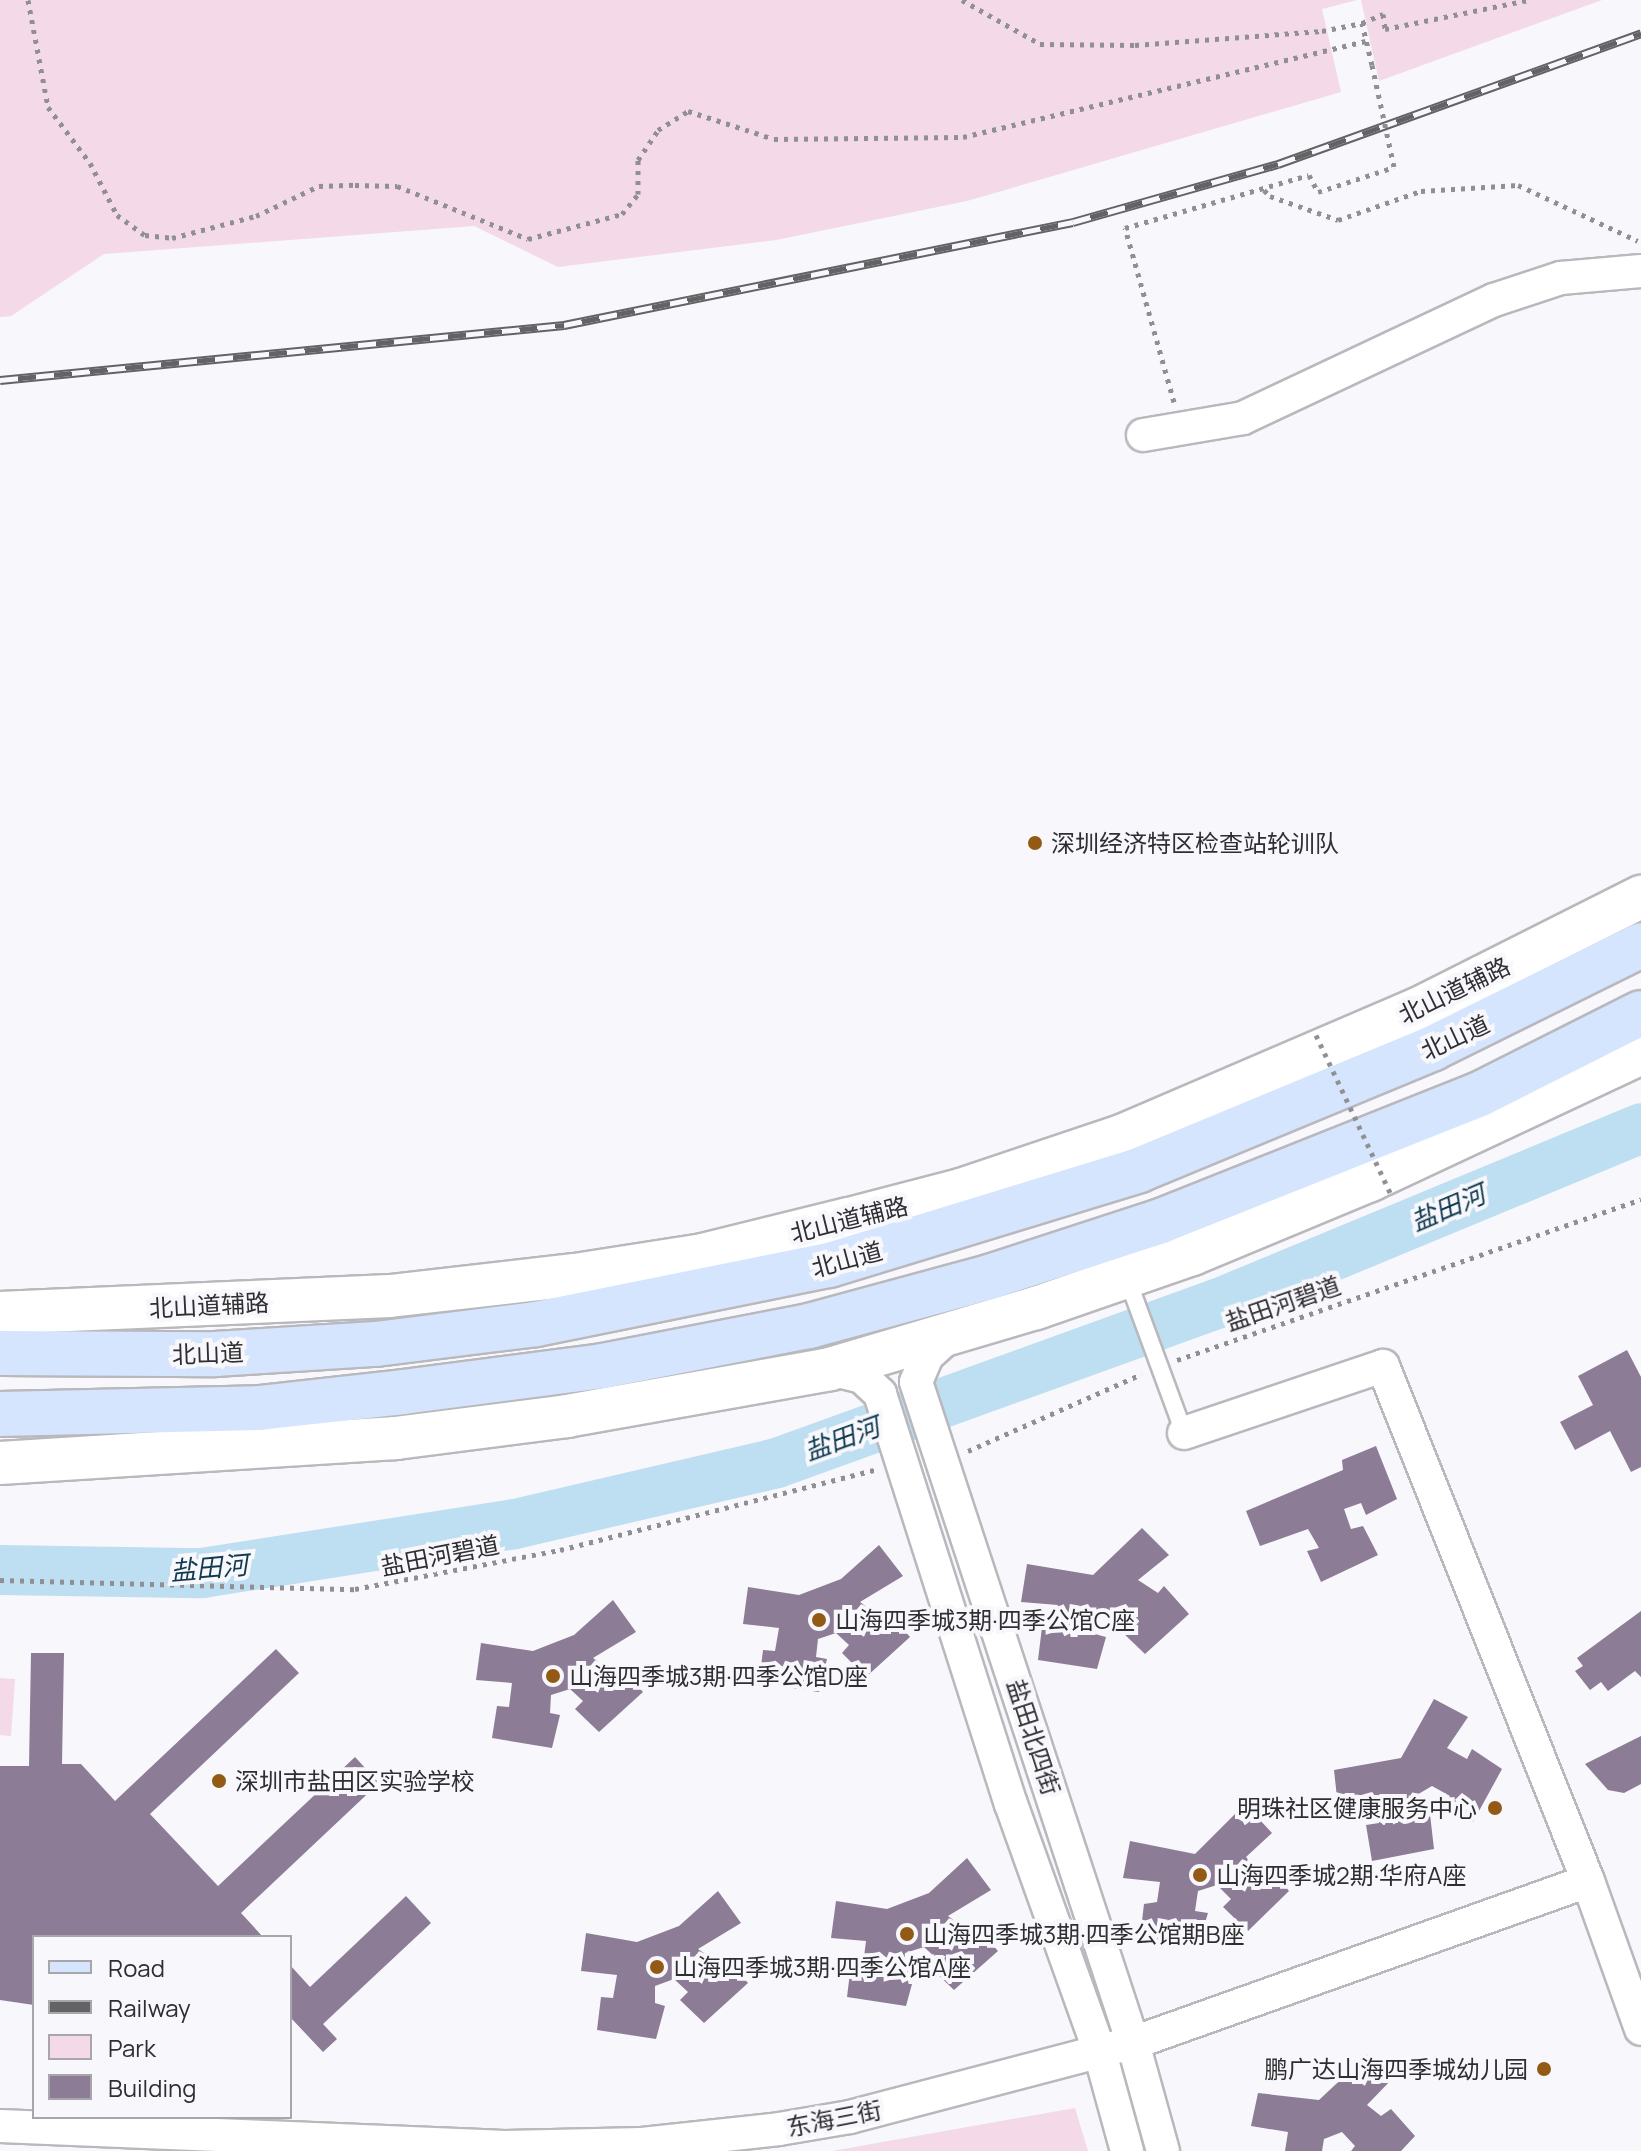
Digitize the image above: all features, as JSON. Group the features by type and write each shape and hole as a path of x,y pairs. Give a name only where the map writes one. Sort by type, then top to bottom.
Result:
{"main road":[{"name":"北山道","path":"0,1353 215,1354 376,1344 536,1324 829,1265 956,1229 1194,1149 1433,1048 1641,945"},
{"path":"1480,1094 1641,1013"},
{"path":"0,1414 259,1408 603,1366 706,1348 989,1277 1161,1221 1480,1094 1641,1036"}],"street":[{"path":"1143,435 1243,418 1494,300 1561,278 1641,271"},
{"name":"北山道辅路","path":"0,1313 375,1297 560,1277 703,1255 849,1219 961,1190 1124,1135 1418,1009 1641,897"},
{"path":"0,1463 396,1438 567,1416 830,1369 1131,1289 1641,1053"},
{"path":"829,1265 849,1219"},
{"name":"盐田北四街","path":"950,1335 927,1356 916,1382 1133,2043 1163,2151"},
{"path":"1184,1433 1383,1366 1588,1881 1641,2029"},
{"name":"盐田北四街","path":"830,1369 862,1377 880,1394 1011,1804 1100,2053 1127,2151"},
{"name":"东海三街","path":"0,2126 426,2146 642,2144 850,2117 1133,2043 1588,1881"}],"lane":[{"path":"1131,1289 1184,1433"}],"path":[{"path":"28,0 48,107 90,163 117,215 145,235 172,238 256,216 319,186 355,185 397,186 528,239 622,214 638,194 638,160 658,130 688,111 774,139 963,137 1366,41"},
{"path":"962,0 1040,44 1135,45 1322,31 1362,23 1383,14 1385,29 1529,0"},
{"path":"1181,429 1125,228 1309,175 1318,192 1394,167 1362,23"},
{"path":"1264,190 1270,196 1338,220 1421,191 1518,185 1569,213 1641,242"},
{"path":"1316,1035 1390,1192"},
{"name":"盐田河碧道","path":"944,1461 1157,1361 1641,1199"},
{"name":"盐田河碧道","path":"0,1580 355,1589 560,1550 875,1468"}],"green space":[{"path":"0,0 1357,0 1322,9 1341,92 967,201 776,240 558,267 474,226 104,254 11,316 0,317"},
{"path":"1361,0 1602,0 1379,81"},
{"path":"0,1678 15,1679 11,1736 0,1735"},
{"path":"1075,2108 1088,2151 832,2151"}],"building":[{"path":"1627,1350 1641,1377 1641,1467 1631,1472 1610,1431 1575,1450 1560,1422 1593,1405 1578,1376"},
{"path":"1376,1446 1397,1499 1366,1515 1361,1503 1344,1509 1351,1529 1363,1526 1378,1555 1321,1582 1307,1551 1319,1548 1308,1529 1260,1546 1246,1511 1343,1470 1342,1460"},
{"path":"1142,1528 1169,1555 1138,1580 1158,1593 1164,1586 1189,1614 1145,1654 1121,1631 1128,1623 1115,1610 1096,1617 1095,1634 1106,1637 1097,1669 1038,1660 1042,1627 1054,1629 1058,1605 1021,1602 1027,1564 1093,1575"},
{"name":"山海四季城3期·四季公馆C座","path":"879,1545 903,1576 860,1602 879,1616 886,1609 910,1637 866,1677 842,1653 849,1645 836,1633 818,1639 816,1657 827,1659 819,1692 759,1683 763,1650 775,1651 779,1628 743,1624 748,1587 799,1595 841,1579"},
{"name":"山海四季城3期·四季公馆D座","path":"613,1600 636,1632 593,1658 612,1672 619,1665 643,1692 599,1732 575,1709 583,1701 570,1689 551,1695 550,1713 560,1715 552,1748 492,1738 497,1706 509,1707 512,1683 476,1680 481,1643 533,1651 574,1635"},
{"path":"1641,1611 1641,1677 1635,1671 1608,1691 1601,1682 1590,1690 1575,1671 1583,1666 1577,1658"},
{"path":"276,1649 299,1673 150,1814 218,1886 355,1757 379,1783 241,1913 261,1935 32,1935 32,2005 0,2000 0,1766 29,1766 31,1653 64,1653 62,1764 81,1764 115,1801"},
{"path":"1434,1699 1468,1717 1447,1748 1467,1759 1472,1749 1502,1769 1473,1822 1443,1806 1450,1796 1432,1786 1415,1796 1416,1817 1430,1814 1434,1849 1372,1861 1366,1825 1379,1823 1376,1798 1338,1807 1334,1770 1401,1758"},
{"path":"1641,1736 1641,1784 1624,1793 1608,1790 1585,1764"},
{"name":"山海四季城2期·华府A座","path":"1245,1804 1272,1833 1246,1857 1259,1872 1268,1865 1289,1891 1248,1931 1223,1907 1231,1899 1217,1885 1198,1891 1195,1911 1208,1913 1197,1949 1140,1937 1144,1904 1157,1902 1160,1882 1123,1878 1130,1841 1195,1854"},
{"name":"山海四季城3期·四季公馆期B座","path":"967,1858 991,1890 948,1916 967,1930 973,1923 998,1951 954,1990 930,1967 937,1959 924,1947 905,1953 904,1970 915,1973 906,2006 847,1997 851,1964 863,1965 866,1941 831,1938 836,1901 887,1909 929,1893"},
{"name":"山海四季城3期·四季公馆A座","path":"718,1891 741,1923 698,1949 717,1962 724,1956 748,1983 704,2023 680,2000 688,1992 674,1979 655,1986 655,2003 665,2006 656,2039 597,2030 601,1997 613,1998 617,1975 581,1971 586,1933 637,1942 679,1926"},
{"path":"406,1896 431,1923 323,2024 337,2039 323,2052 292,2019 292,1967 310,1987"},
{"path":"1368,2054 1393,2078 1367,2105 1381,2116 1391,2109 1415,2136 1401,2151 1351,2151 1355,2146 1342,2132 1324,2139 1322,2151 1285,2151 1288,2132 1251,2126 1258,2093 1319,2100"}],"waterway":[{"name":"盐田河","path":"0,1570 202,1573 515,1524 777,1463 1217,1304 1641,1128"}],"railway":[{"path":"0,380 564,325 1073,222 1278,164 1641,33"}],"place":[{"name":"深圳经济特区检查站轮训队","path":"1035,843"},
{"name":"山海四季城3期·四季公馆C座","path":"819,1620"},
{"name":"山海四季城3期·四季公馆D座","path":"553,1676"},
{"name":"深圳市盐田区实验学校","path":"219,1781"},
{"name":"明珠社区健康服务中心","path":"1495,1808"},
{"name":"山海四季城2期·华府A座","path":"1200,1875"},
{"name":"山海四季城3期·四季公馆期B座","path":"907,1934"},
{"name":"山海四季城3期·四季公馆A座","path":"657,1967"},
{"name":"鹏广达山海四季城幼儿园","path":"1544,2069"}]}
